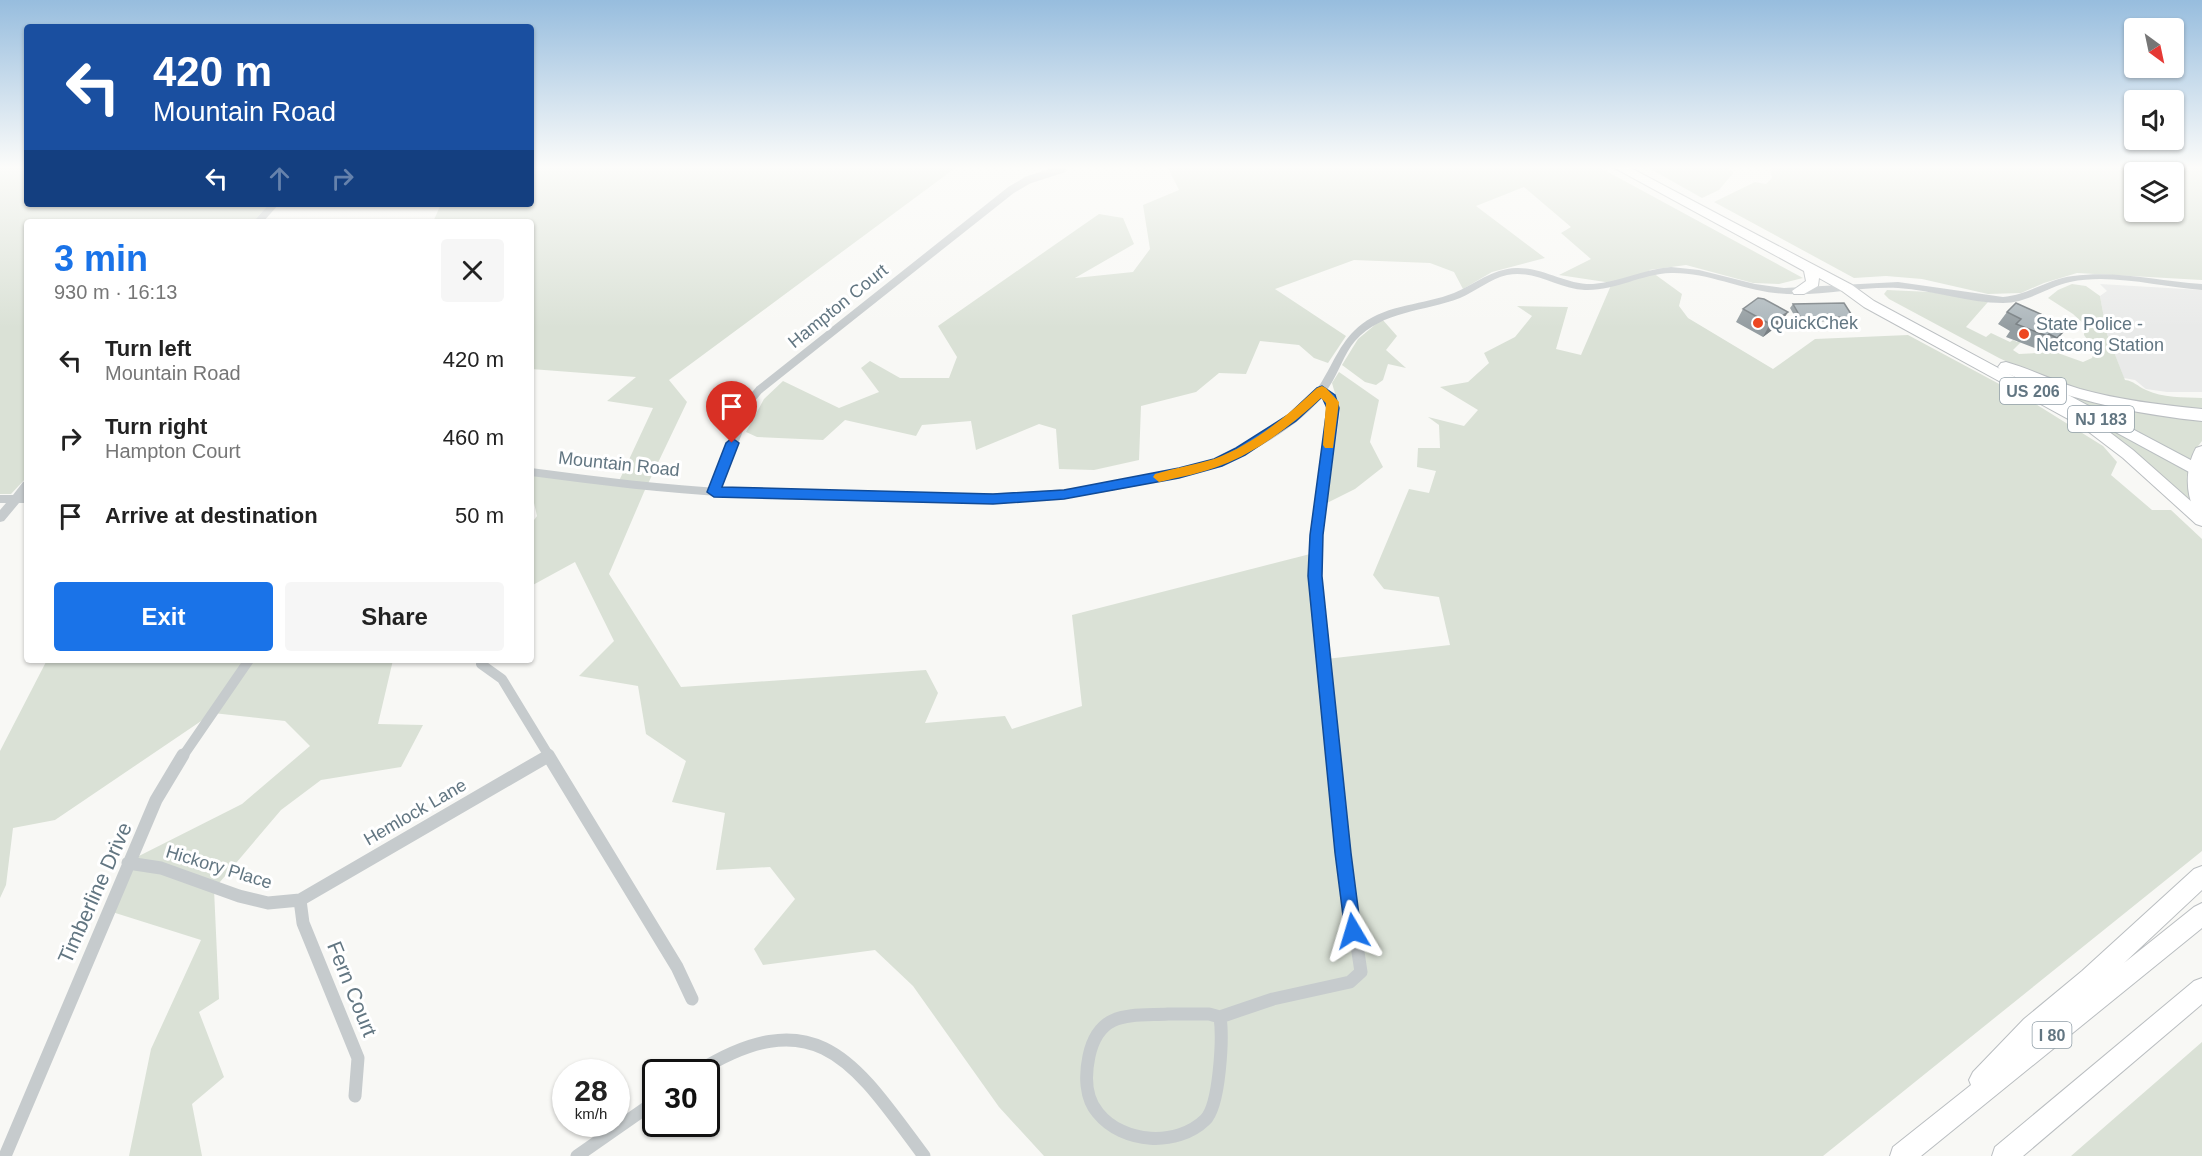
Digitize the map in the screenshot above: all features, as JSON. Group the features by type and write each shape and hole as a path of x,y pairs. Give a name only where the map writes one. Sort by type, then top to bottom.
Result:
{"highway":[{"name":"US 206","path":"2006,368 2058,389 2106,403 2202,415"},
{"path":"2202,452 2197,494 2202,509"},
{"path":"1928,1135 2032,1027 2091,979 2202,876"},
{"name":"I 80","path":"1902,1156 2202,914"},
{"path":"2004,1156 2202,989"}],"main road":[{"name":"US 206","path":"1719,220 1847,288 1869,304 2086,422 2128,454 2202,520"},
{"path":"1799,291 1813,283 1810,268"},
{"name":"US 206","path":"1847,288 1877,298 2006,368"},
{"name":"NJ 183","path":"2006,368 2199,472"}],"street":[{"name":"Hampton Court","path":"714,492 749,402 759,390 973,220"},
{"name":"Mountain Road","path":"534,472 714,492 993,499 1064,495 1179,473 1224,460 1241,452 1292,418 1322,390 1342,349 1367,324 1399,309 1453,297 1508,272 1528,272 1559,282 1586,287 1614,283 1659,271 1678,271 1756,288 1799,291 1898,285 2005,300 2026,297 2059,282 2078,278 2202,287"},
{"path":"1132,1150 1110,1137 1092,1111 1087,1093 1090,1045 1096,1032 1104,1023 1118,1018 1195,1013 1220,1017 1273,999 1350,982 1361,972 1343,853 1315,576 1317,535 1333,408 1330,398 1322,390"},
{"path":"0,499 21,499"},
{"path":"0,518 21,499"},
{"name":"Timberline Drive","path":"5,1156 156,800 247,663"},
{"path":"481,664 502,679 677,967 692,999"},
{"name":"Hemlock Lane","path":"300,900 548,756"},
{"name":"Hickory Place","path":"128,863 161,868 239,896 268,903 300,900"},
{"name":"Fern Court","path":"300,900 303,923 358,1058 355,1096"},
{"path":"1167,1153 1194,1137 1211,1110 1222,1048 1220,1017"},
{"path":"720,1059 757,1043 783,1040 823,1047 844,1059 864,1077 924,1156"},
{"path":"577,1156 642,1111"}],"shaded area":[{"path":"0,220 24,220 24,480 11,494 0,494"},
{"path":"534,220 885,220 669,380 687,402 644,492 609,574 681,687 926,670 938,693 925,723 1005,716 1012,729 1082,706 1072,615 1318,552 1326,659 1450,645 1439,597 1384,589 1373,575 1409,489 1429,493 1436,471 1417,467 1418,448 1440,448 1439,425 1428,417 1464,426 1478,410 1440,387 1468,382 1489,363 1484,353 1515,337 1532,316 1517,306 1568,307 1556,349 1581,355 1612,283 1559,275 1591,259 1561,233 1571,227 1563,220 1696,220 1803,278 1779,284 1753,283 1686,265 1649,270 1682,294 1679,306 1688,318 1773,369 1815,339 1908,335 2029,400 2103,446 2117,462 2111,475 2152,510 2171,510 2202,539 2202,851 1823,1156 1044,1156 999,1107 913,986 875,950 763,965 754,949 795,899 770,867 716,870 725,813 672,802 686,761 646,734 638,686 579,676 614,641 575,562 534,584 534,520 537,516 534,503 534,473 619,481 653,408 607,401 636,377 534,369"},
{"path":"1090,220 1124,220 1134,244 1075,278 1133,272 1150,249 1145,220 1495,220 1545,258 1492,272 1463,289 1454,272 1430,263 1354,260 1275,289 1346,336 1328,363 1314,358 1299,345 1260,341 1246,374 1219,373 1196,392 1141,406 1139,460 1094,470 1059,469 1056,429 1039,424 976,450 971,421 922,425 916,436 845,420 823,440 757,437 746,432 764,399 783,381 839,408 879,392 861,368 870,361 900,378 949,378 957,357 938,326"},
{"path":"1747,220 2184,222 2184,220 2202,220 2202,280 2077,273 2021,293 1988,294 1922,279 1886,276 1854,278"},
{"path":"2072,284 2086,286 2100,296 2107,334 2125,380 2159,394 2202,398 2202,410 2126,400 2056,385 1999,358 1889,299 1884,294 1887,290 1931,292 1988,302 1966,327 1986,337 1991,333 2010,342 2013,340 2017,342 2022,337 2025,338 2013,350 2019,354 2055,352 2083,362 2092,358 2095,350 2084,335 2085,325 2073,314 2048,298 2058,290"},
{"path":"2100,284 2202,290 2202,392 2167,392 2146,389 2135,380 2124,378 2107,334 2100,296 2107,291"},
{"path":"1382,319 1397,336 1386,350 1406,368 1388,364 1383,380 1376,385 1365,382 1342,365 1358,339"},
{"path":"1339,372 1379,400 1370,442 1383,467 1355,489 1327,503 1340,411 1332,383"},
{"path":"2064,394 2134,412 2202,419 2202,441 2195,450 2192,462"},
{"path":"2081,413 2190,471 2199,510"},
{"path":"45,663 392,663 378,724 423,725 401,767 321,780 281,810 214,889 219,999 199,1012 224,1077 192,1104 202,1156 129,1156 151,1049 201,940 109,911 131,860 242,804 310,746 285,721 213,713 55,820 13,828 6,885 0,898 0,751"},
{"path":"2202,1042 2202,1156 2071,1156"}],"building":[{"path":"1758,298 1788,312 1770,324 1743,309"},
{"name":"QuickChek","path":"1844,303 1853,317 1801,318 1793,304"},
{"path":"2016,303 2045,316 2043,319 2065,330 2057,338 2016,324 2021,319 2007,312"}],"slow traffic":[{"path":"1159,477 1218,462 1241,452 1292,418 1322,390 1333,402 1329,445"}],"place":[{"name":"QuickChek","path":"1758,323"},
{"name":"State Police - Netcong Station","path":"2024,334"}],"route":[{"path":"732,443 714,492 993,499 1064,495 1179,473 1218,462 1241,452 1292,418 1322,390 1333,402 1333,408 1317,535 1315,576 1353,931"}]}
